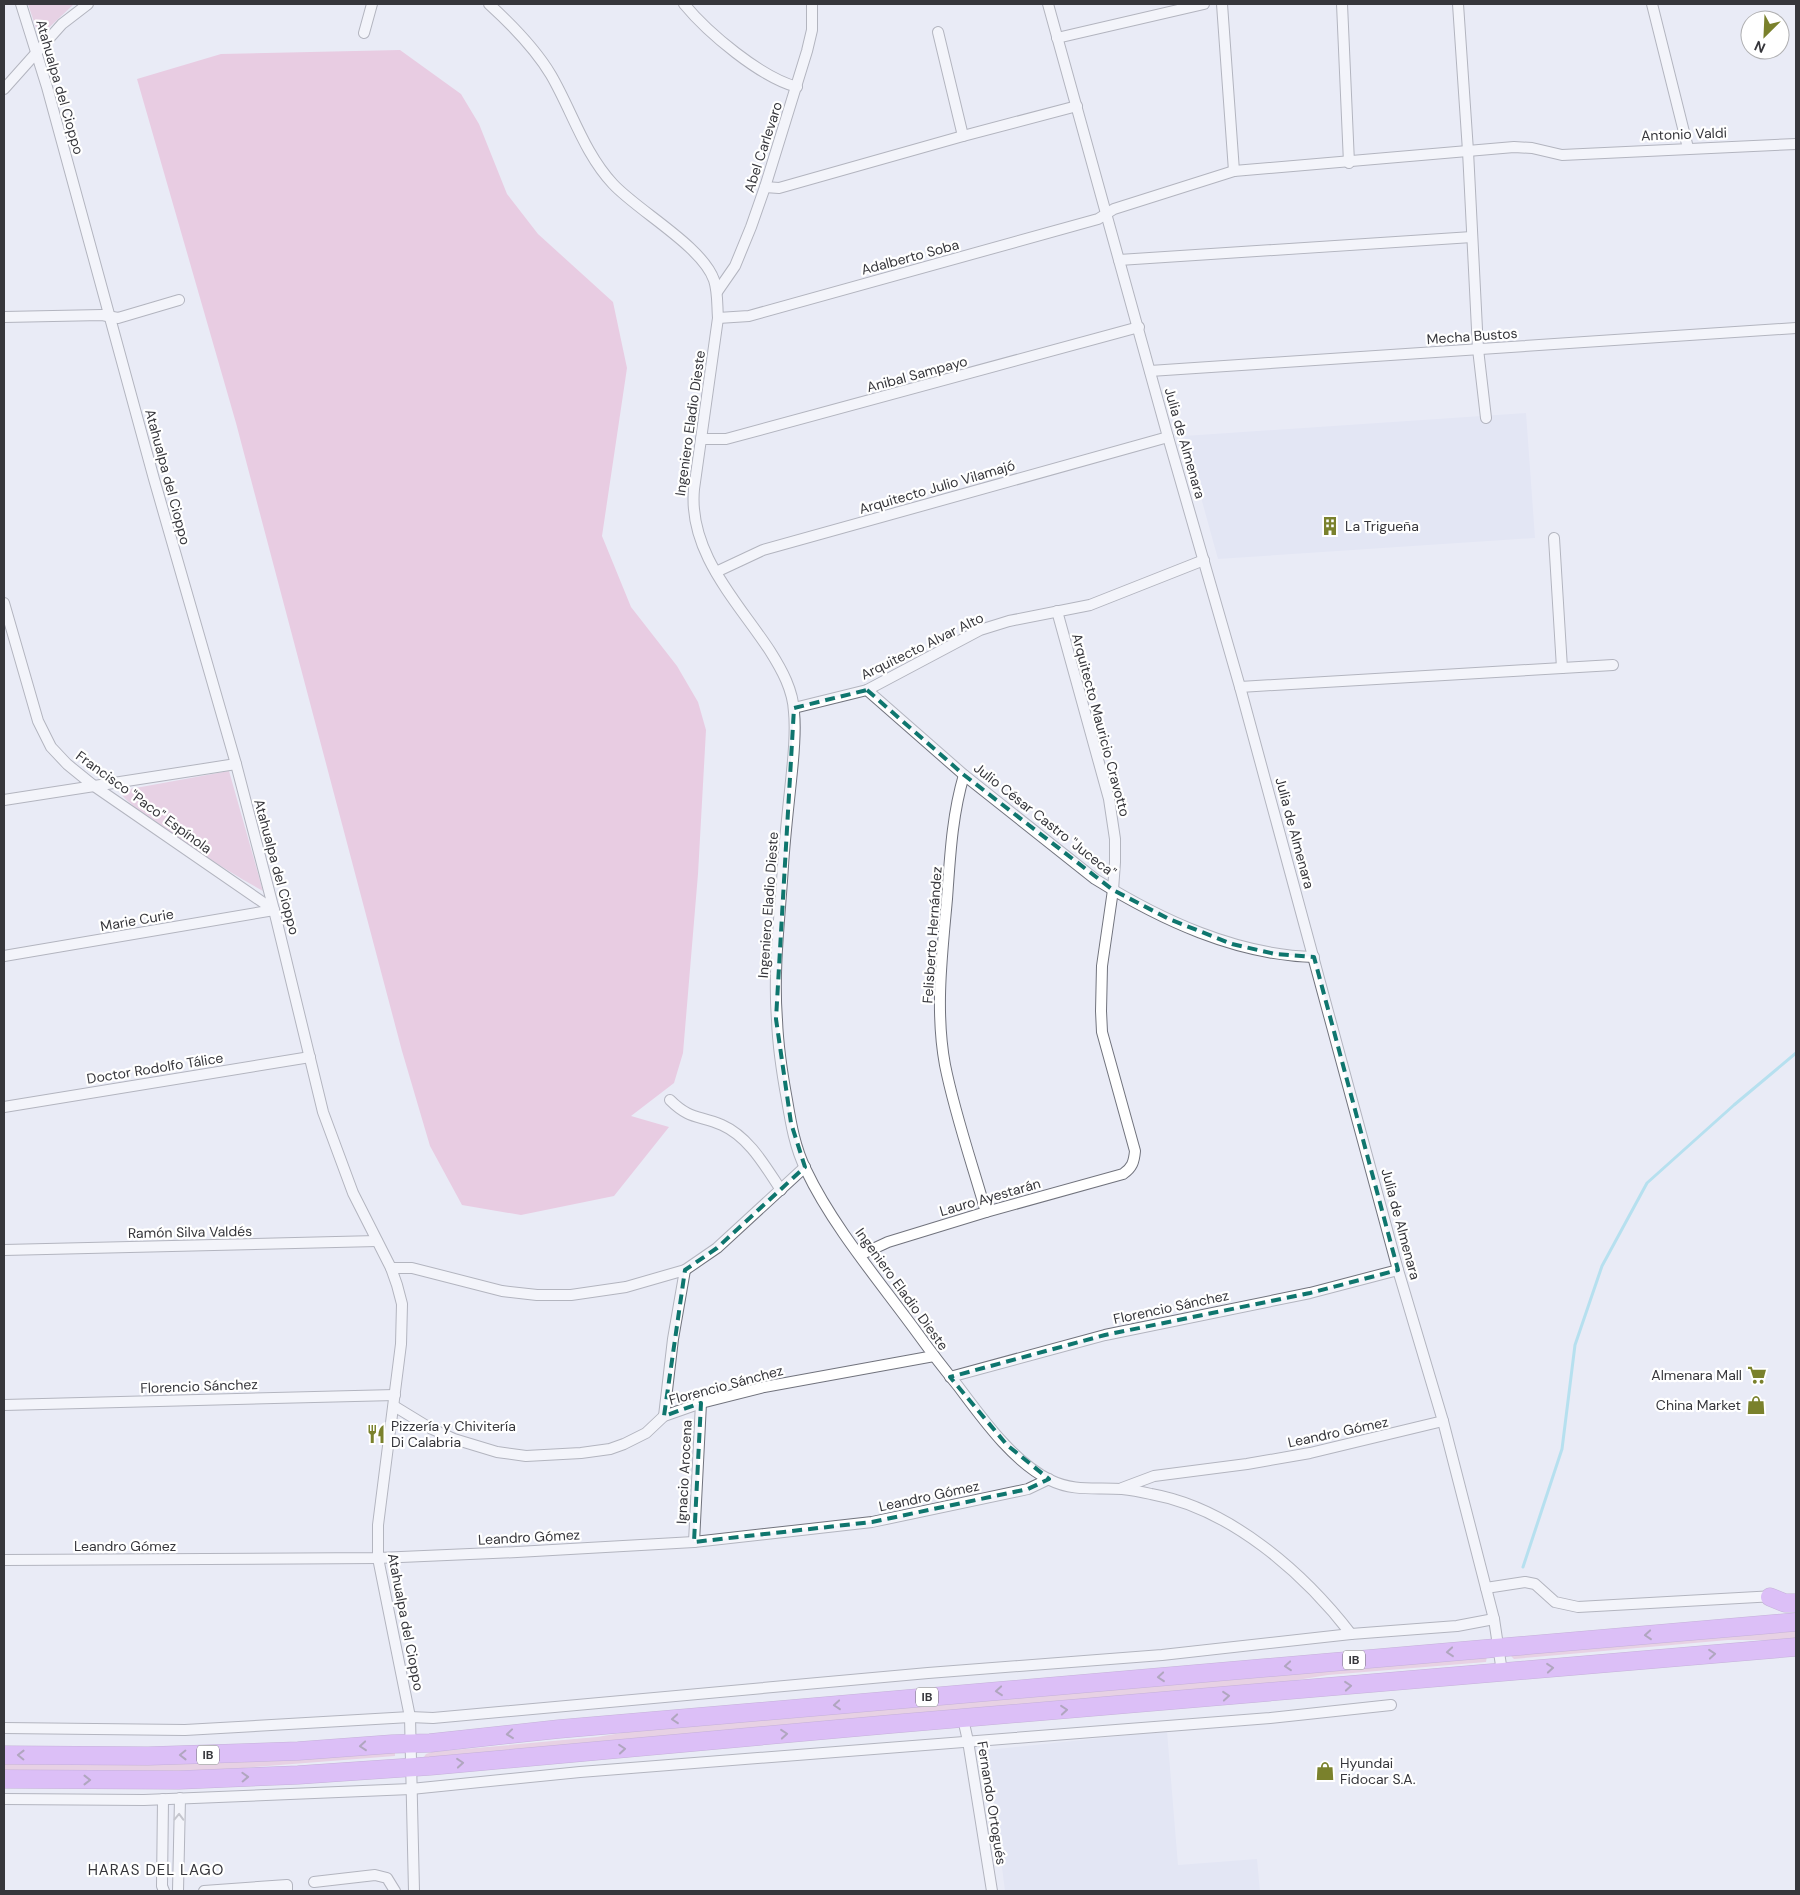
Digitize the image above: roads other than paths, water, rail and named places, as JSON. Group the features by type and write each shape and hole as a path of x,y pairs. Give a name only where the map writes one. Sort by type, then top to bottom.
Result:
{"highway":[{"path":"1770,1597 1785,1603 1796,1603"},
{"name":"IB","path":"4,1755 213,1755 412,1744 568,1728 1796,1622"},
{"name":"IB","path":"4,1779 179,1780 298,1775 411,1767 1796,1647"}],"street":[{"name":"Atahualpa del Cioppo","path":"20,4 36,50 111,316 156,488 236,764 323,1112 354,1193 391,1268 402,1304 401,1344 379,1516 378,1558 410,1717 414,1891"},
{"path":"4,89 36,50 62,24 88,4"},
{"path":"364,34 372,4"},
{"name":"Ingeniero Eladio Dieste","path":"489,4 507,20 540,57 601,170 626,197 677,237 695,254 714,279 717,292 718,318 694,489 693,512 700,540 716,572 774,657 785,678 794,708 795,734 784,849 777,960 776,1019 791,1123 804,1167 816,1189 860,1255 934,1356 989,1426 1024,1462 1049,1479 1078,1489 1121,1489 1170,1497 1203,1509 1225,1520 1250,1537 1308,1586 1334,1612 1351,1634"},
{"path":"684,4 702,24 726,45 775,78 797,87"},
{"name":"Abel Carlevaro","path":"717,292 735,266 765,187 797,87 812,30 812,4"},
{"name":"Julia de Almenara","path":"1048,4 1168,437 1240,687 1398,1270 1443,1421 1494,1619 1502,1672"},
{"path":"1057,38 1204,4"},
{"path":"1222,4 1234,172"},
{"path":"1342,4 1349,162"},
{"path":"1458,4 1478,349 1486,418"},
{"path":"1652,4 1688,148"},
{"path":"938,32 963,136"},
{"path":"765,187 778,188 1077,106"},
{"name":"Antonio Valdi","path":"1349,162 1514,147 1532,148 1562,155 1572,153 1796,144"},
{"name":"Adalberto Soba","path":"718,318 749,316 1098,219 1128,205 1234,172 1349,162"},
{"path":"1119,260 1472,237"},
{"path":"4,317 102,315 118,318 179,300"},
{"name":"Anibal Sampayo","path":"701,439 726,439 1139,327"},
{"name":"Mecha Bustos","path":"1150,371 1796,328"},
{"name":"Arquitecto Julio Vilamajó","path":"716,572 763,550 1168,437"},
{"path":"1554,538 1562,668"},
{"name":"Arquitecto Alvar Alto","path":"794,708 867,690 980,630 1009,621 1090,605 1204,560"},
{"name":"Francisco \"Paco\" Espínola","path":"4,603 38,721 51,746 94,786 274,910"},
{"name":"Arquitecto Mauricio Cravotto","path":"1057,611 1109,799 1115,838 1113,890 1102,966 1101,1011 1102,1032 1135,1151 1134,1160 1129,1170"},
{"path":"1240,687 1613,665"},
{"name":"Julio César Castro \"Juceca\"","path":"867,690 964,775 1096,879 1113,890 1177,922 1232,944 1275,954 1314,957"},
{"path":"4,800 236,764"},
{"name":"Felisberto Hernández","path":"964,775 958,797 950,863 940,994 945,1065 986,1212"},
{"name":"Marie Curie","path":"4,956 274,910"},
{"name":"Doctor Rodolfo Tálice","path":"4,1107 310,1057"},
{"path":"670,1100 686,1114 723,1125 744,1138 764,1163 780,1190"},
{"path":"391,1268 412,1268 502,1292 537,1295 571,1295 626,1287 685,1270 717,1248 804,1167"},
{"name":"Lauro Ayestarán","path":"860,1255 888,1242 986,1212 1123,1174 1129,1170"},
{"name":"Ramón Silva Valdés","path":"4,1250 377,1241"},
{"name":"Ignacio Arocena","path":"664,1416 673,1339 685,1270"},
{"name":"Florencio Sánchez","path":"950,1377 1105,1335 1310,1293 1398,1270"},
{"name":"Florencio Sánchez","path":"394,1406 430,1428 474,1446 497,1452 526,1456 581,1453 610,1449 636,1439 646,1433 664,1416 701,1402 764,1387 934,1356"},
{"name":"Florencio Sánchez","path":"4,1405 395,1395"},
{"name":"Ignacio Arocena","path":"694,1542 701,1402"},
{"name":"Leandro Gómez","path":"1121,1489 1154,1476 1247,1464 1310,1453 1443,1421"},
{"name":"Leandro Gómez","path":"4,1560 378,1558 694,1542 782,1534 872,1522 1028,1489 1049,1479"},
{"path":"1486,1588 1525,1582 1535,1584 1555,1602 1578,1607 1796,1595"},
{"path":"4,1728 185,1730 410,1717 432,1718 928,1672 1162,1655 1351,1634 1457,1626 1494,1619"},
{"path":"4,1799 164,1799 411,1789 580,1772 1270,1718 1391,1705"},
{"name":"Fernando Ortogués","path":"963,1719 992,1891"},
{"path":"178,1891 180,1798"},
{"path":"164,1799 162,1886 164,1891"},
{"path":"314,1882 375,1875 388,1878 394,1891"},
{"path":"204,1891 287,1885 287,1891"}],"waterway":[{"path":"1523,1567 1562,1449 1575,1345 1602,1266 1647,1183 1734,1105 1796,1053"}],"place":[{"name":"La Trigueña","path":"1330,526"},
{"name":"Almenara Mall","path":"1757,1375"},
{"name":"China Market","path":"1756,1405"},
{"name":"Pizzería y Chivitería Di Calabria","path":"376,1434"},
{"name":"Hyundai Fidocar S.A.","path":"1325,1771"}],"district":[{"name":"HARAS DEL LAGO","path":"156,1870"}]}
